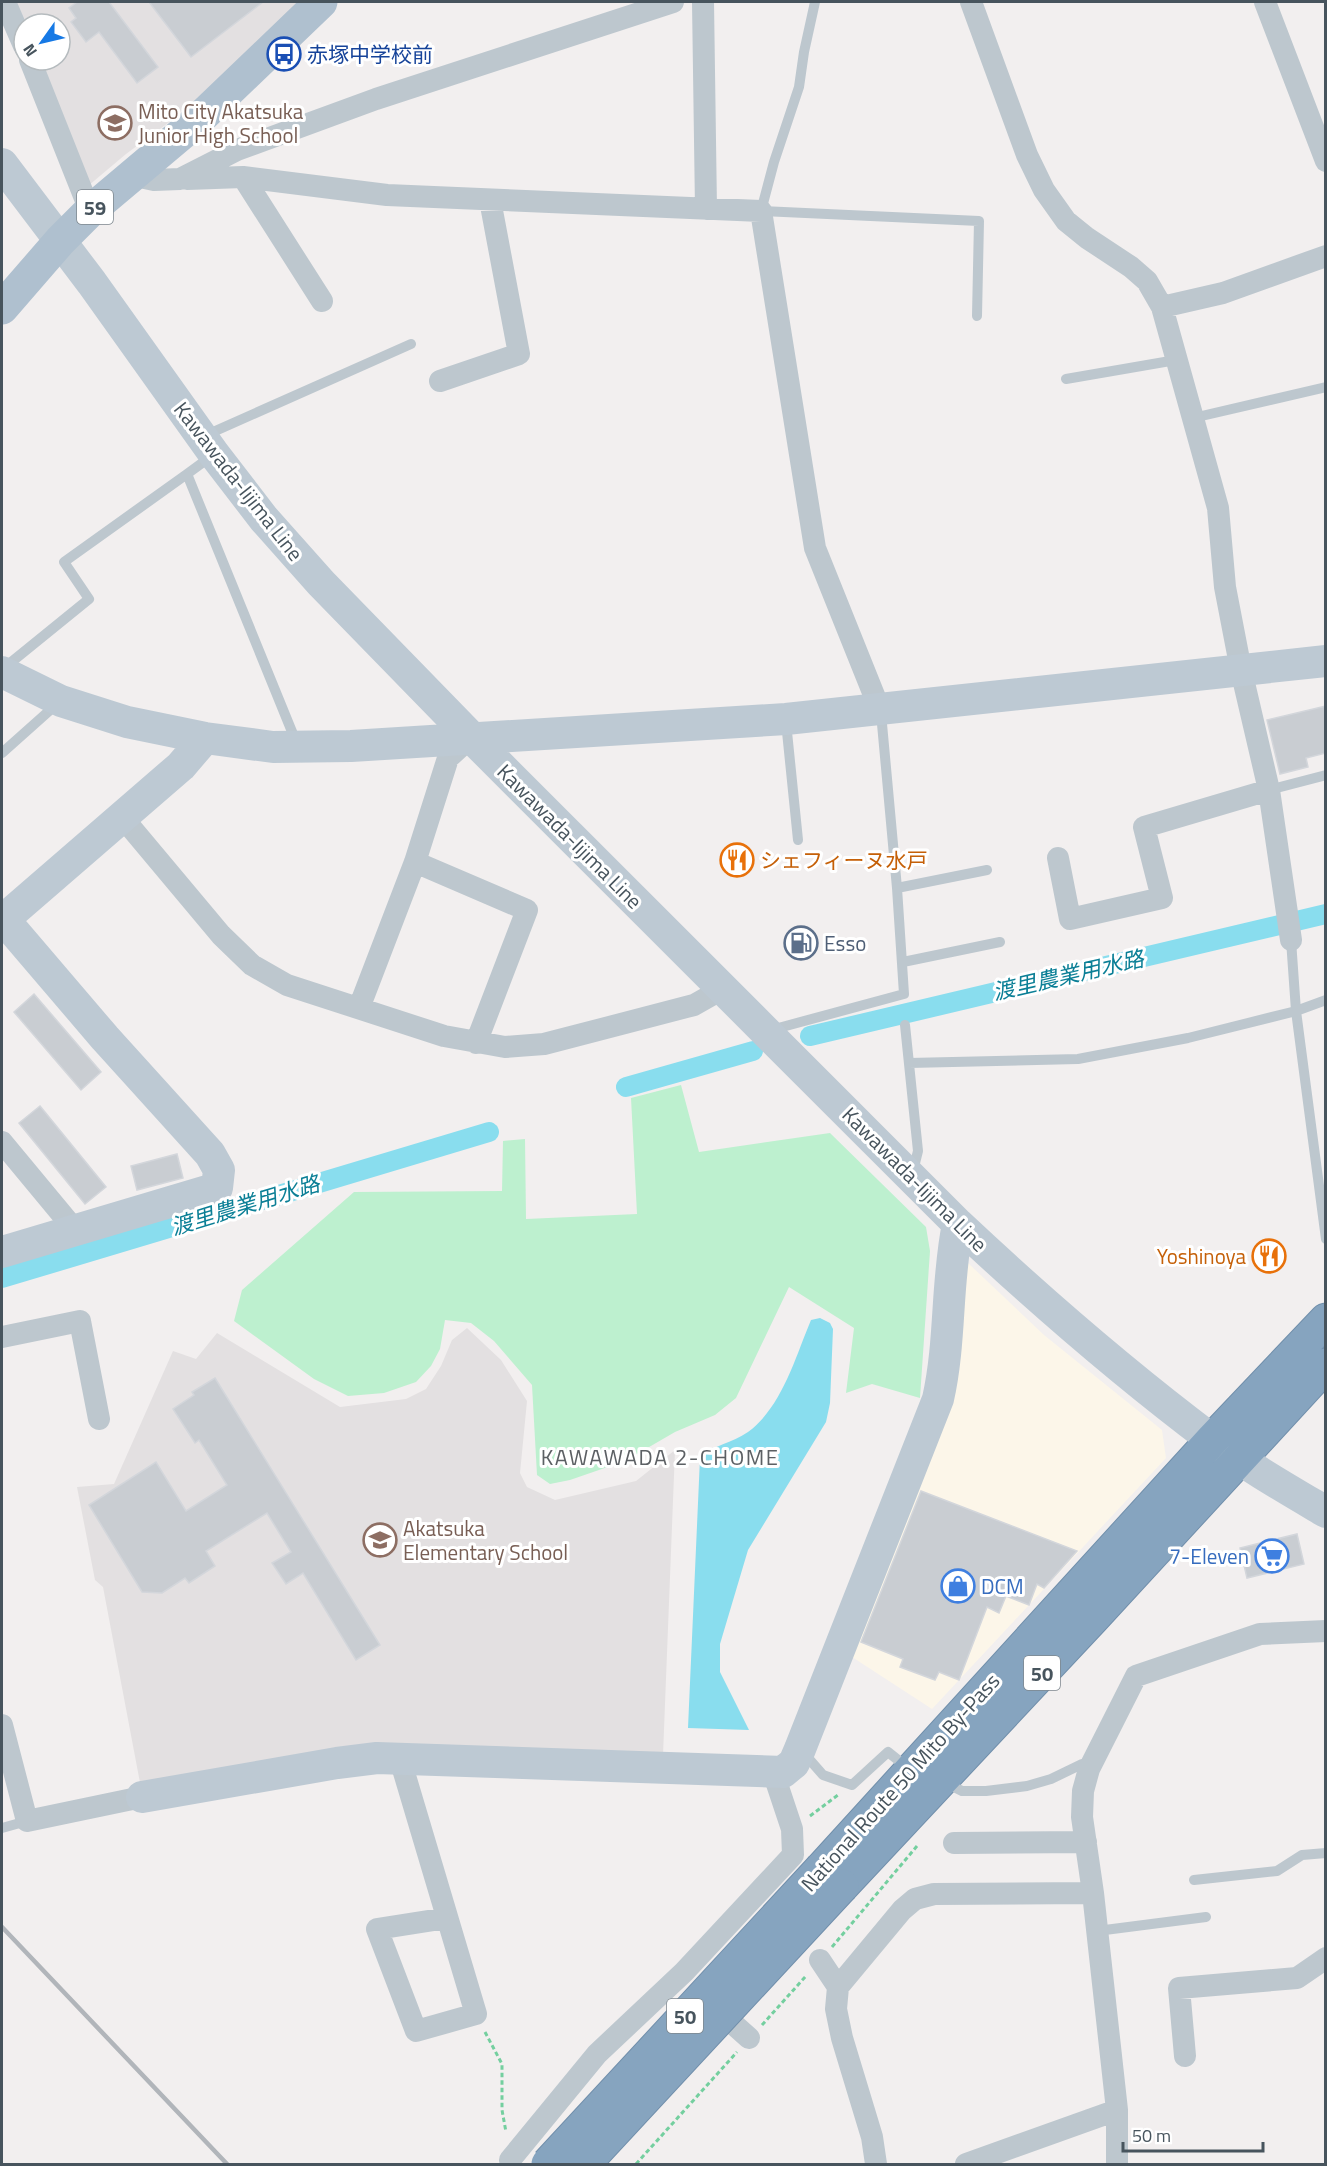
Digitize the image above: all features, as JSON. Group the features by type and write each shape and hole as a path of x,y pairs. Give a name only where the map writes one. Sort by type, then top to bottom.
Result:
{"highway":[{"name":"National Route 50 Mito By-Pass","path":"925,1776 1212,1440 1326,1320"},
{"name":"National Route 50 Mito By-Pass","path":"584,2164 832,1877 925,1776 1240,1458 1326,1365"},
{"name":"National Route 50 Mito By-Pass","path":"548,2164 832,1877"}],"main road":[{"name":"59","path":"2,308 60,241 90,211 198,120 321,2"}],"street":[{"path":"4,2 12,20"},
{"path":"180,179 237,150 376,99 673,2"},
{"path":"704,2 706,209"},
{"path":"971,2 1027,155 1044,189 1066,221 1147,281 1162,307 1218,508 1225,587 1241,670 1269,790 1291,940"},
{"path":"1265,2 1326,161"},
{"path":"35,72 90,211"},
{"name":"Kawawada-Iijima Line","path":"2,164 264,519 321,583 471,737 958,1224 1099,1351 1212,1440 1326,1512"},
{"path":"131,175 154,180 243,177 387,195 761,212 815,548 880,710"},
{"path":"243,177 322,301"},
{"path":"440,381 519,354 490,200"},
{"path":"1162,307 1223,292 1326,256"},
{"path":"2,671 61,700 127,722 205,738 273,747 298,747 351,746 786,719 1326,662"},
{"path":"358,1008 415,862 448,758 471,737"},
{"path":"2,1252 217,1188 219,1170 210,1154 3,923 10,914 181,766 205,738"},
{"path":"1058,858 1070,919 1162,898 1144,827 1269,790"},
{"path":"123,818 221,934 252,965 288,985 444,1036 505,1047 544,1044 694,1005 724,988"},
{"path":"415,862 527,910 476,1043"},
{"path":"2,1142 75,1230"},
{"path":"2,1725 27,1821 142,1797 377,1758 783,1772 795,1762 938,1399 944,1375 954,1245 958,1224"},
{"path":"2,1337 80,1321 99,1419"},
{"path":"1117,2164 1117,2110 1093,1893 1082,1817 1083,1791 1089,1768 1136,1676 1260,1634 1326,1631"},
{"path":"400,1759 476,2014 416,2031 377,1929 447,1918"},
{"path":"510,2160 597,2054 680,1976 793,1855 792,1829 773,1772"},
{"path":"954,1843 1086,1842"},
{"path":"876,2164 872,2137 842,2038 836,2009 838,1987 915,1899 934,1894 1093,1893"},
{"path":"1185,2056 1179,1988 1297,1978 1326,1958"},
{"path":"820,1960 838,1987"},
{"path":"680,1976 749,2038"},
{"path":"966,2164 1117,2110"}],"lane":[{"path":"815,2 799,87 774,162 761,212 979,221 977,316"},
{"path":"2,671 89,599 64,562 187,474 208,445 411,344"},
{"path":"1066,380 1176,360"},
{"path":"1193,418 1326,387"},
{"path":"187,474 298,747"},
{"path":"2,753 61,700"},
{"path":"767,1032 904,994 897,888 880,710"},
{"path":"786,719 798,840"},
{"path":"1269,790 1326,775"},
{"path":"897,888 987,870"},
{"path":"1291,940 1296,1011 1326,1239"},
{"path":"903,962 1000,942"},
{"path":"909,1063 1078,1059 1188,1038 1296,1011 1326,1000"},
{"path":"905,1025 918,1151 911,1177"},
{"path":"800,1749 823,1775 852,1785 888,1752 925,1776 962,1791 987,1791 1035,1784 1082,1764 1089,1768"},
{"path":"2,1828 27,1821"},
{"path":"1194,1880 1277,1871 1302,1855 1326,1853"},
{"path":"1096,1931 1206,1917"}],"path":[{"path":"792,1829 852,1785"},
{"path":"636,2164 820,1960 921,1841"},
{"path":"476,2014 502,2064 502,2110 510,2160"}],"shaded area":[{"name":"Mito City Akatsuka Junior High School","path":"11,2 300,2 210,92 126,154 88,186 42,72 72,72 72,12 17,12"},
{"path":"968,1263 1044,1335 1162,1430 1166,1458 932,1709 849,1655"},
{"name":"Akatsuka Elementary School","path":"467,1328 501,1360 527,1401 520,1473 527,1487 555,1500 636,1481 675,1450 663,1755 141,1788 103,1587 95,1580 77,1487 114,1484 173,1351 196,1359 217,1333 340,1407 406,1399 426,1389 441,1366 452,1340"}],"green space":[{"path":"681,1085 699,1152 830,1133 926,1227 930,1251 920,1398 872,1384 846,1393 854,1328 789,1287 736,1398 715,1415 675,1432 625,1461 570,1480 550,1484 537,1475 532,1385 494,1341 471,1323 445,1320 440,1349 431,1366 416,1382 384,1393 348,1396 314,1379 234,1321 242,1290 354,1192 502,1191 503,1141 525,1139 526,1219 637,1214 631,1098"}],"water":[{"path":"820,1318 830,1323 833,1329 830,1403 826,1422 748,1550 720,1644 720,1672 749,1730 688,1728 700,1458 711,1450 742,1436 760,1422 779,1396 811,1320"}],"building":[{"path":"77,2 109,2 158,67 137,83 99,32 86,42 72,23 76,18 69,8"},
{"path":"149,2 263,2 191,57"},
{"path":"1326,706 1326,753 1306,758 1308,767 1280,774 1267,720"},
{"path":"34,994 101,1072 81,1090 14,1012"},
{"path":"40,1106 106,1187 85,1204 19,1123"},
{"path":"177,1154 183,1178 137,1190 131,1166"},
{"path":"215,1378 380,1645 356,1660 303,1573 286,1584 272,1563 291,1552 267,1513 206,1551 215,1566 189,1583 185,1578 162,1593 142,1592 89,1505 156,1462 186,1511 227,1485 199,1440 195,1443 173,1409 194,1395 192,1392"},
{"name":"DCM","path":"921,1491 1077,1551 1044,1588 1037,1584 1029,1605 1006,1596 999,1613 987,1607 959,1680 939,1672 935,1680 900,1667 903,1659 861,1642"},
{"name":"7-Eleven","path":"1297,1534 1304,1564 1247,1578 1240,1548"}],"waterway":[{"name":"渡里農業用水路","path":"810,1036 1326,914"},
{"name":"渡里農業用水路","path":"626,1087 753,1051"},
{"name":"渡里農業用水路","path":"2,1278 489,1132"}],"railway":[{"path":"2,1927 227,2164"}],"place":[{"name":"赤塚中学校前","path":"284,54"},
{"name":"Mito City Akatsuka Junior High School","path":"115,123"},
{"name":"シェフィーヌ水戸","path":"737,860"},
{"name":"Esso","path":"801,943"},
{"name":"Yoshinoya","path":"1269,1256"},
{"name":"Akatsuka Elementary School","path":"380,1540"},
{"name":"7-Eleven","path":"1272,1556"},
{"name":"DCM","path":"958,1586"}],"district":[{"name":"KAWAWADA 2-CHOME","path":"660,1457"}]}
